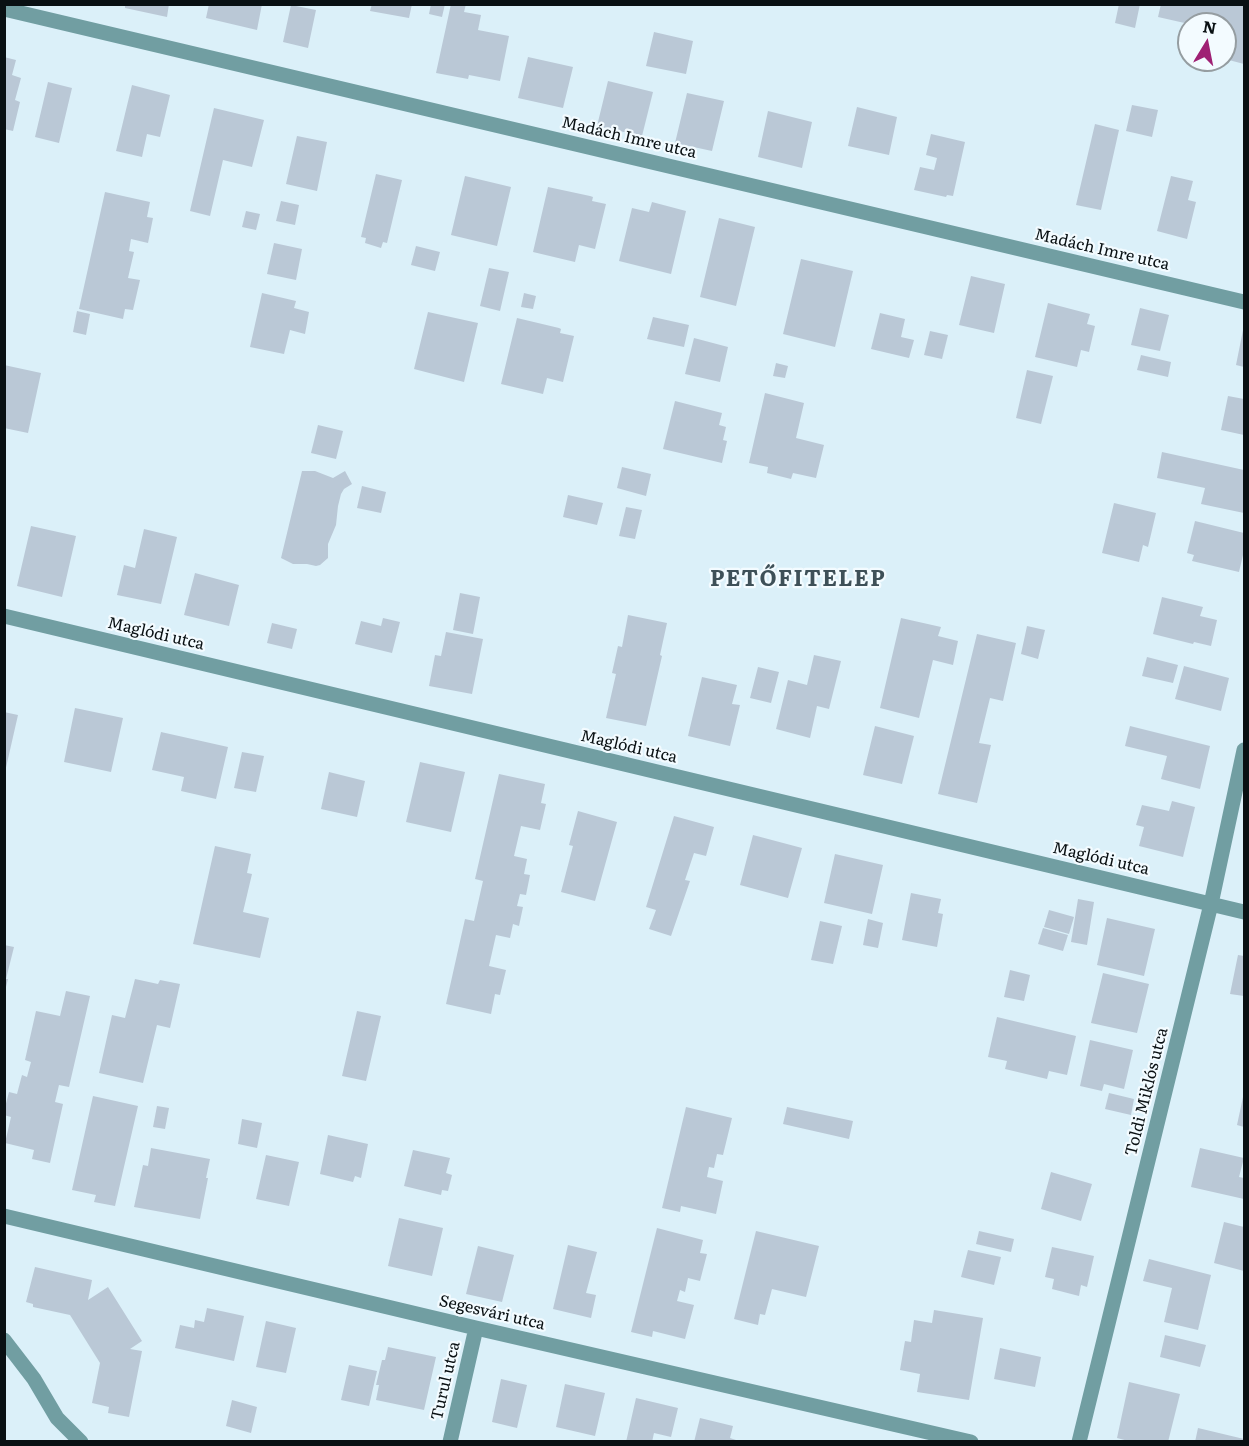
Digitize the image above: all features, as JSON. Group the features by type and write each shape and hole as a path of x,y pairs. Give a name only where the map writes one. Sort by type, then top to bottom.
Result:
{"street":[{"name":"Madách Imre utca","path":"4,9 1245,302"},
{"name":"Maglódi utca","path":"4,616 1245,912"},
{"name":"Toldi Miklós utca","path":"1079,1442 1211,904 1245,750"},
{"name":"Segesvári utca","path":"4,1216 971,1442"},
{"name":"Turul utca","path":"450,1442 476,1328"},
{"path":"4,1340 34,1379 57,1418 81,1442"}],"building":[{"path":"125,4 169,4 167,17 125,8"},
{"path":"209,4 262,4 257,30 206,18"},
{"path":"372,4 412,4 409,18 370,11"},
{"path":"431,4 445,4 442,17 429,14"},
{"path":"451,4 466,4 464,12 481,15 478,30 509,36 500,81 469,75 468,79 436,73"},
{"path":"1119,4 1140,4 1135,28 1115,23"},
{"path":"1161,4 1244,4 1244,64 1237,62 1237,12 1177,12 1177,21 1158,17"},
{"path":"291,5 316,10 308,48 283,42"},
{"path":"654,32 693,41 686,74 646,66"},
{"path":"4,57 16,60 12,75 21,78 15,100 20,102 13,131 4,129"},
{"path":"528,57 573,67 563,108 518,98"},
{"path":"608,81 653,92 642,136 597,126"},
{"path":"48,82 72,88 59,143 35,137"},
{"path":"132,85 170,95 160,137 147,134 142,157 116,151"},
{"path":"687,93 724,101 712,151 675,143"},
{"path":"1132,105 1158,110 1152,137 1126,131"},
{"path":"857,107 897,117 889,155 848,146"},
{"path":"214,108 264,120 252,167 223,160 210,216 190,211"},
{"path":"768,111 812,122 802,168 758,157"},
{"path":"1095,124 1119,130 1101,210 1076,205"},
{"path":"931,134 965,142 953,196 947,195 946,197 914,190 920,167 934,170 937,158 926,155"},
{"path":"297,136 327,142 317,191 286,184"},
{"path":"376,174 402,180 387,243 383,242 381,248 365,243 366,238 361,237"},
{"path":"465,176 511,187 497,246 451,235"},
{"path":"1171,176 1193,181 1188,200 1196,202 1187,239 1157,231"},
{"path":"548,187 590,196 593,197 592,201 606,204 595,249 579,245 575,262 533,252"},
{"path":"105,192 150,202 147,217 153,218 148,243 131,239 129,251 134,252 128,278 140,280 133,310 125,309 123,319 79,309"},
{"path":"281,201 299,205 295,225 276,221"},
{"path":"652,202 686,211 671,274 619,261 632,208 649,212"},
{"path":"246,211 260,214 256,230 242,227"},
{"path":"719,218 755,227 736,306 700,297"},
{"path":"274,243 302,249 296,280 267,274"},
{"path":"416,246 440,252 435,271 411,265"},
{"path":"801,259 853,271 835,347 783,334"},
{"path":"489,268 509,272 500,311 480,306"},
{"path":"971,276 1005,284 994,333 959,325"},
{"path":"262,293 296,301 294,308 309,312 305,334 290,330 284,354 250,347"},
{"path":"524,293 536,296 533,309 521,307"},
{"path":"1048,303 1090,314 1087,324 1095,326 1089,352 1081,350 1077,367 1035,357"},
{"path":"1140,308 1169,315 1160,351 1131,345"},
{"path":"77,311 90,314 86,335 73,332"},
{"path":"428,312 478,323 464,382 414,369"},
{"path":"880,313 905,319 901,337 914,340 909,358 871,349"},
{"path":"653,317 689,325 684,347 647,339"},
{"path":"517,318 559,328 560,333 574,336 563,382 547,378 543,394 501,384"},
{"path":"1244,330 1244,367 1236,365"},
{"path":"930,331 948,335 942,359 924,355"},
{"path":"694,338 728,347 720,382 685,374"},
{"path":"1141,355 1171,362 1168,377 1137,370"},
{"path":"776,363 788,366 785,378 773,376"},
{"path":"4,365 41,373 28,433 4,428"},
{"path":"1027,370 1053,376 1041,424 1016,418"},
{"path":"765,393 804,403 796,438 824,445 816,478 793,473 791,479 767,473 768,467 749,463"},
{"path":"1228,396 1244,399 1244,435 1221,430"},
{"path":"675,401 722,413 719,425 726,427 723,440 727,441 722,463 663,449"},
{"path":"318,425 343,431 336,459 311,453"},
{"path":"1162,452 1244,470 1244,513 1201,504 1205,488 1157,478"},
{"path":"622,467 651,474 646,496 617,488"},
{"path":"302,471 315,471 333,478 345,471 352,484 341,494 336,525 328,544 328,558 316,566 293,564 281,558"},
{"path":"362,486 386,492 381,513 357,508"},
{"path":"568,495 603,503 597,525 563,517"},
{"path":"1114,503 1156,513 1148,547 1143,545 1139,562 1102,553"},
{"path":"626,507 642,510 635,539 619,536"},
{"path":"1195,521 1244,533 1244,555 1239,572 1192,561 1194,555 1187,553"},
{"path":"31,526 76,536 62,597 17,586"},
{"path":"144,529 177,537 161,604 117,595 124,565 135,568"},
{"path":"195,573 239,585 229,626 184,615"},
{"path":"460,593 480,597 473,634 453,630"},
{"path":"1162,597 1203,607 1200,616 1217,620 1211,646 1153,634"},
{"path":"628,615 667,623 646,726 606,718 616,674 612,673 618,646 622,647"},
{"path":"383,618 400,622 392,653 355,644 361,621 381,626"},
{"path":"901,618 941,627 938,636 958,641 953,665 933,660 919,718 880,708"},
{"path":"272,623 297,629 292,649 267,643"},
{"path":"1027,626 1045,630 1038,659 1021,654"},
{"path":"446,632 483,639 472,694 429,686 435,655 441,656"},
{"path":"977,634 1016,643 1003,701 990,698 979,743 991,745 977,803 938,794"},
{"path":"814,655 841,661 829,709 817,706 810,738 776,729 788,680 807,685"},
{"path":"1147,657 1178,665 1173,683 1142,676"},
{"path":"1184,666 1229,678 1221,711 1175,699"},
{"path":"758,667 779,672 771,703 750,698"},
{"path":"702,677 737,685 732,704 740,705 730,746 688,736"},
{"path":"75,708 123,718 111,772 64,762"},
{"path":"4,712 18,715 5,772 4,772"},
{"path":"875,726 914,736 902,784 863,775"},
{"path":"1130,726 1210,746 1200,789 1161,779 1167,756 1125,746"},
{"path":"161,732 228,747 216,799 181,791 184,777 152,770"},
{"path":"242,752 264,756 256,792 234,788"},
{"path":"420,762 465,772 451,832 406,822"},
{"path":"329,772 365,781 357,817 321,809"},
{"path":"499,774 545,784 541,803 546,804 540,830 521,826 514,856 527,859 524,874 530,875 526,895 520,894 517,906 523,907 519,926 513,924 510,938 496,935 489,966 506,970 500,995 495,994 491,1014 446,1004 465,919 474,921 483,881 475,879"},
{"path":"1172,801 1195,807 1183,857 1139,846 1144,827 1136,825 1142,805 1169,811"},
{"path":"578,811 617,822 595,901 561,892 573,846 569,845"},
{"path":"674,816 714,827 706,856 694,853 685,880 690,881 671,936 649,929 656,910 646,907"},
{"path":"753,835 802,848 788,898 740,885"},
{"path":"215,846 251,854 247,873 252,874 243,912 269,918 260,958 193,944"},
{"path":"835,854 883,865 872,914 824,903"},
{"path":"911,893 941,899 938,913 943,914 937,947 902,940"},
{"path":"1078,899 1094,902 1087,945 1071,942"},
{"path":"1049,910 1074,917 1069,934 1044,927"},
{"path":"1107,918 1155,929 1144,976 1097,965"},
{"path":"868,919 883,923 878,948 863,945"},
{"path":"820,921 842,926 833,964 811,960"},
{"path":"1043,928 1068,935 1063,951 1038,944"},
{"path":"4,945 14,947 5,991"},
{"path":"1238,955 1244,956 1244,996 1230,994"},
{"path":"1010,970 1030,975 1024,1001 1004,997"},
{"path":"1103,973 1149,984 1137,1033 1091,1023"},
{"path":"135,979 158,984 160,980 180,984 170,1028 157,1025 143,1083 99,1073 112,1015 125,1018"},
{"path":"66,991 90,996 69,1087 59,1085 55,1102 63,1104 50,1163 32,1159 34,1150 5,1143 11,1117 4,1115 4,1111 9,1092 17,1094 22,1075 27,1077 31,1062 25,1060 36,1011 60,1016"},
{"path":"357,1011 381,1016 366,1081 342,1076"},
{"path":"997,1017 1076,1036 1067,1075 1049,1071 1047,1079 1005,1069 1007,1061 988,1057"},
{"path":"1090,1040 1133,1050 1124,1089 1104,1084 1102,1091 1080,1086"},
{"path":"1109,1093 1134,1099 1131,1115 1105,1109"},
{"path":"93,1096 138,1106 115,1206 94,1202 96,1195 72,1190"},
{"path":"1244,1097 1244,1127 1237,1125"},
{"path":"157,1106 169,1108 165,1129 153,1127"},
{"path":"686,1107 732,1118 723,1155 717,1154 714,1168 709,1167 707,1177 723,1181 716,1214 681,1206 680,1212 662,1208"},
{"path":"787,1107 853,1121 849,1139 783,1124"},
{"path":"242,1119 262,1123 257,1148 238,1144"},
{"path":"328,1135 368,1144 361,1178 355,1176 353,1182 320,1174"},
{"path":"151,1148 210,1159 200,1219 134,1207 143,1165 148,1166"},
{"path":"1200,1148 1244,1158 1239,1177 1244,1178 1244,1199 1191,1187"},
{"path":"413,1150 450,1158 446,1173 452,1175 448,1191 442,1190 441,1195 404,1186"},
{"path":"266,1155 299,1162 289,1206 256,1199"},
{"path":"1051,1172 1092,1184 1081,1221 1041,1209"},
{"path":"399,1218 443,1228 432,1276 388,1266"},
{"path":"1224,1222 1244,1227 1244,1271 1214,1263"},
{"path":"657,1228 703,1240 700,1253 707,1254 700,1281 688,1278 685,1292 680,1290 677,1301 694,1305 685,1339 653,1331 652,1337 631,1332"},
{"path":"756,1231 819,1246 806,1297 772,1289 765,1315 760,1314 758,1325 734,1319"},
{"path":"979,1231 1014,1239 1011,1252 976,1244"},
{"path":"568,1245 597,1252 586,1293 596,1295 591,1318 553,1309"},
{"path":"478,1246 514,1255 502,1302 466,1294"},
{"path":"1052,1247 1094,1256 1087,1287 1081,1285 1079,1296 1052,1289 1054,1279 1045,1277"},
{"path":"968,1250 1001,1257 994,1285 961,1277"},
{"path":"1149,1259 1211,1275 1198,1330 1164,1322 1172,1288 1143,1281"},
{"path":"35,1267 92,1280 88,1300 108,1287 142,1341 130,1349 142,1351 129,1417 108,1413 109,1407 92,1403 100,1363 70,1315 33,1307 33,1304 26,1302"},
{"path":"207,1308 244,1316 234,1361 175,1348 180,1325 194,1328 195,1320 204,1322"},
{"path":"934,1310 983,1318 969,1400 917,1392 920,1374 900,1370 905,1341 911,1342 914,1320 932,1323"},
{"path":"266,1321 296,1328 286,1373 256,1367"},
{"path":"1165,1335 1206,1345 1200,1367 1160,1357"},
{"path":"388,1347 436,1357 424,1410 376,1400 379,1385 376,1385 382,1360 385,1360"},
{"path":"1000,1348 1041,1357 1035,1387 994,1379"},
{"path":"349,1365 377,1371 369,1406 341,1400"},
{"path":"501,1379 527,1385 517,1428 492,1422"},
{"path":"1129,1382 1180,1394 1168,1442 1132,1442 1117,1438"},
{"path":"565,1384 605,1393 595,1436 556,1427"},
{"path":"636,1398 678,1408 671,1437 654,1433 652,1442 626,1442"},
{"path":"232,1400 257,1407 251,1433 226,1426"},
{"path":"700,1418 733,1426 730,1438 742,1442 694,1442"},
{"path":"1198,1428 1244,1439 1244,1442 1195,1442"}],"district":[{"name":"PETŐFITELEP","path":"798,580"}]}
